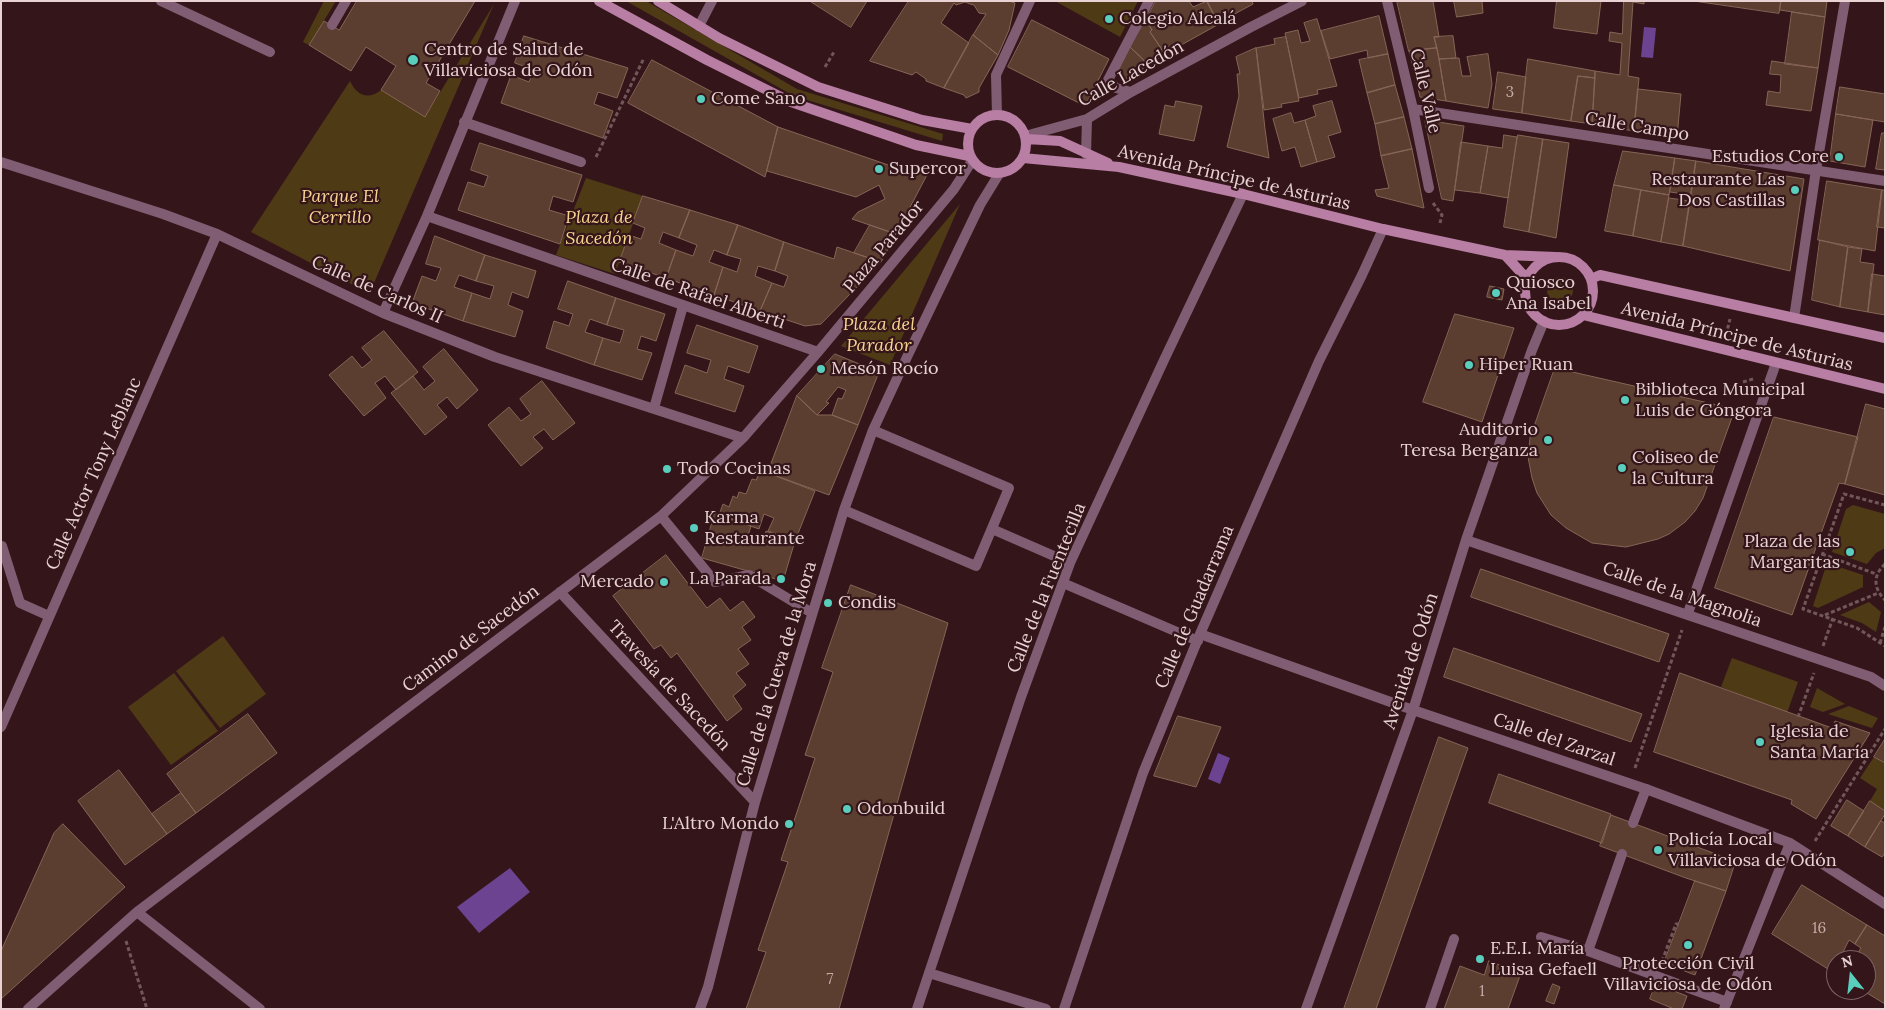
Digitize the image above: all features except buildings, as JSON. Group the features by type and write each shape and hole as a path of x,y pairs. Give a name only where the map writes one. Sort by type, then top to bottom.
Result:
{"street":[{"path":"160,1 270,52"},
{"path":"332,25 346,1"},
{"path":"383,313 427,216 515,1"},
{"path":"599,1 706,60 791,102 916,145 971,158"},
{"path":"658,1 770,65 818,87 922,120 972,128"},
{"path":"699,26 712,1"},
{"path":"997,114 996,75 1030,1"},
{"path":"1131,92 1116,88 1108,80 1148,1"},
{"name":"Calle Lacedón","path":"1026,137 1087,118 1250,27 1302,1"},
{"name":"Calle Valle","path":"1387,1 1414,109 1429,188"},
{"path":"1794,318 1816,170 1845,1"},
{"name":"Calle Campo","path":"1414,109 1885,181"},
{"path":"997,114 1010,118 1020,126 1026,137 1026,148 1023,158 1017,166 999,174 989,173 980,168 971,158 967,147 968,137 972,128 978,121 987,116 997,114"},
{"path":"1086,154 1087,118"},
{"path":"464,122 581,162"},
{"path":"1026,137 1060,141 1119,168"},
{"name":"Plaza Parador","path":"818,352 954,189 971,158"},
{"name":"Avenida Príncipe de Asturias","path":"1023,158 1119,168 1243,194 1383,229 1504,254 1556,258"},
{"name":"Calle de Carlos II","path":"1,162 163,214 216,234 383,313 495,357 743,438"},
{"name":"Calle de la Cueva de la Mora","path":"700,1009 708,987 755,802 844,510 874,430 907,357 980,205 999,174"},
{"name":"Calle de la Fuentecilla","path":"917,1009 1021,697 1070,563 1243,194"},
{"name":"Calle de Rafael Alberti","path":"427,216 818,352"},
{"name":"Calle de Guadarrama","path":"1064,1009 1143,773 1319,360 1383,229"},
{"name":"Calle Actor Tony Leblanc","path":"1,727 216,234"},
{"path":"1504,254 1527,280"},
{"path":"1556,258 1567,258 1577,262 1586,270 1591,279 1593,289 1589,308 1574,321 1564,325 1554,325 1536,316 1530,308 1525,289 1527,280 1538,264 1556,258"},
{"name":"Avenida Príncipe de Asturias","path":"1591,279 1600,275 1885,338"},
{"path":"654,408 683,306"},
{"name":"Avenida Príncipe de Asturias","path":"1582,316 1885,389"},
{"name":"Avenida de Odón","path":"1306,1009 1413,710 1466,540 1532,350 1544,321"},
{"name":"Camino de Sacedón","path":"28,1009 137,912 661,516 743,438 818,352"},
{"path":"1688,614 1776,363"},
{"path":"844,510 976,566 1009,488 874,430"},
{"path":"661,516 714,582 749,575 812,613"},
{"path":"992,528 1070,563"},
{"name":"Calle de la Magnolia","path":"1466,540 1872,677 1885,686"},
{"path":"2,546 20,603 50,616"},
{"name":"Calle del Zarzal","path":"1063,583 1130,612 1199,638 1630,783 1790,843 1885,904"},
{"name":"Travesía de Sacedón","path":"560,592 755,802"},
{"path":"1633,823 1646,789"},
{"path":"1541,937 1588,951 1726,1005 1790,843"},
{"path":"1588,951 1622,854"},
{"path":"137,912 260,1009"},
{"path":"1430,1009 1454,939"},
{"path":"929,973 1046,1009"}],"path":[{"path":"825,68 834,52"},
{"path":"592,165 644,58"},
{"path":"1433,205 1442,215 1440,222"},
{"path":"1725,340 1731,316"},
{"path":"1743,382 1753,379"},
{"path":"1885,505 1844,494 1803,609 1825,615 1857,628 1885,646"},
{"path":"1822,554 1876,574"},
{"path":"1885,564 1876,574 1875,584 1878,592 1885,600"},
{"path":"1825,615 1878,592"},
{"path":"1630,783 1688,614"},
{"path":"1880,644 1885,627"},
{"path":"1798,717 1808,688"},
{"path":"1807,854 1885,728"},
{"path":"1660,968 1676,924 1679,924"},
{"path":"121,926 147,1009"}],"green space":[{"path":"324,1 336,1 309,45 303,42"},
{"path":"626,1 646,1 797,89 943,134 942,141 794,96"},
{"name":"Colegio Alcalá","path":"1055,1 1138,1 1120,37"},
{"name":"Parque El Cerrillo","path":"494,4 374,283 370,287 361,289 251,232 350,81 356,90 363,95 372,95 381,90 425,117"},
{"name":"Plaza de Sacedón","path":"586,178 643,196 615,274 556,255"},
{"name":"Plaza del Parador","path":"960,204 890,365 841,346"},
{"path":"1560,277 1569,281 1573,290 1569,299 1560,303 1551,299 1547,290 1551,281"},
{"path":"1853,505 1885,514 1885,548 1876,553 1867,564 1832,552 1846,509"},
{"path":"1827,563 1863,575 1863,587 1818,608 1813,606"},
{"path":"1869,602 1881,612 1876,632 1862,623 1840,615"},
{"path":"223,636 266,694 220,728 176,671"},
{"path":"1732,658 1798,682 1787,713 1721,687"},
{"path":"174,673 218,731 171,765 128,707"},
{"path":"1817,688 1845,704 1823,712 1810,707"},
{"path":"1849,706 1878,718 1872,728 1828,714"},
{"path":"1874,757 1885,763 1885,811 1870,801 1877,789 1860,778"}],"shaded area":[{"path":"1644,27 1656,28 1653,58 1641,57"},
{"path":"1218,753 1230,758 1220,784 1208,779"},
{"path":"510,868 530,892 479,933 457,907"}],"place":[{"name":"Colegio Alcalá","path":"1109,19"},
{"name":"Centro de Salud de Villaviciosa de Odón","path":"413,60"},
{"name":"Come Sano","path":"701,99"},
{"name":"Estudios Core","path":"1839,157"},
{"name":"Supercor","path":"879,169"},
{"name":"Restaurante Las Dos Castillas","path":"1795,190"},
{"name":"Quiosco Ana Isabel","path":"1496,293"},
{"name":"Hiper Ruan","path":"1469,365"},
{"name":"Mesón Rocío","path":"821,369"},
{"name":"Biblioteca Municipal Luis de Góngora","path":"1625,400"},
{"name":"Auditorio Teresa Berganza","path":"1548,440"},
{"name":"Coliseo de la Cultura","path":"1622,468"},
{"name":"Todo Cocinas","path":"667,469"},
{"name":"Karma Restaurante","path":"694,528"},
{"name":"Plaza de las Margaritas","path":"1850,552"},
{"name":"La Parada","path":"781,579"},
{"name":"Mercado","path":"664,582"},
{"name":"Condis","path":"828,603"},
{"name":"Iglesia de Santa María","path":"1760,742"},
{"name":"Odonbuild","path":"847,809"},
{"name":"L'Altro Mondo","path":"789,824"},
{"name":"Policía Local Villaviciosa de Odón","path":"1658,850"},
{"name":"Protección Civil Villaviciosa de Odón","path":"1688,945"},
{"name":"E.E.I. María Luisa Gefaell","path":"1480,959"}]}
